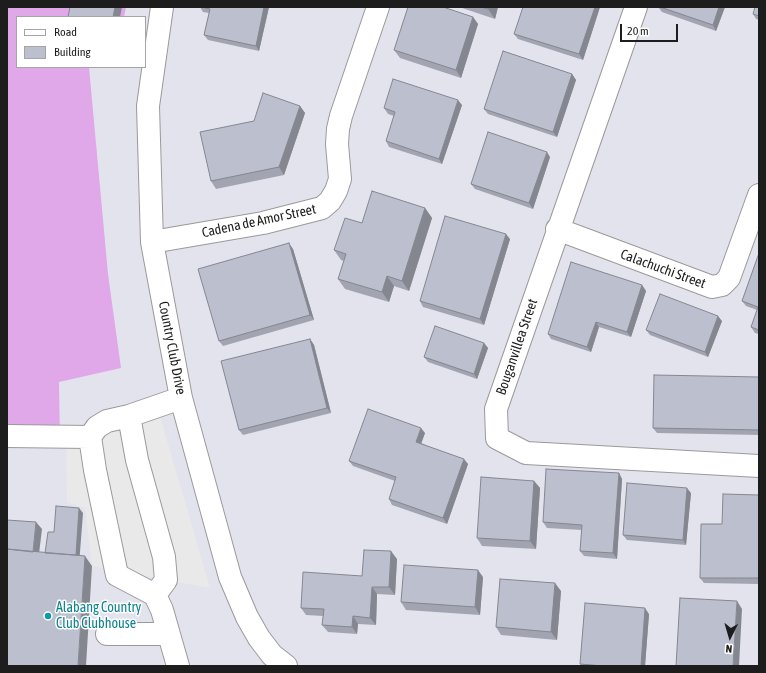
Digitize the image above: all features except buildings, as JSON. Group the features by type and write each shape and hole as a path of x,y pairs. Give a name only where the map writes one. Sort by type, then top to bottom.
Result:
{"street":[{"name":"Country Club Drive","path":"162,7 148,106 152,242 181,398 230,577 247,617 259,638 272,656 286,666"},
{"name":"Cadena de Amor Street","path":"152,242 263,223 322,208 330,201 336,191 340,179 338,129 341,116 378,7"},
{"name":"Bouganvillea Street","path":"636,7 557,229 496,409 497,438 526,454 759,466"},
{"name":"Calachuchi Street","path":"557,229 712,287 722,285 729,278 759,195"},
{"path":"179,664 168,634 162,610 155,595 117,575 95,470 90,437 97,427 107,421 129,416 181,398"},
{"path":"129,416 137,460 164,557 166,580 155,595"},
{"path":"7,436 90,437"},
{"path":"107,634 168,634"}],"shaded area":[{"path":"7,7 126,7 124,16 16,16 16,68 89,68 108,274 121,368 59,382 60,440 7,442"},
{"path":"159,413 210,588 92,566 85,508 67,502 66,441"}],"place":[{"name":"Alabang Country Club Clubhouse","path":"48,616"}]}
